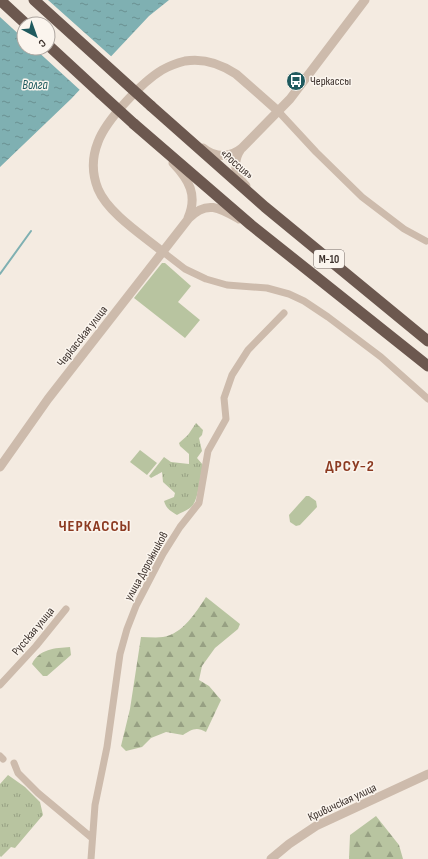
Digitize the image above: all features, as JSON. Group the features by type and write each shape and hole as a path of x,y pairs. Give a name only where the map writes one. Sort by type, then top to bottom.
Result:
{"highway":[{"path":"0,0 17,16"},
{"name":"«Россия»","path":"34,0 265,207 428,341"},
{"name":"М-10","path":"56,52 148,137 251,225 428,366"}],"street":[{"path":"265,207 238,176 236,162 238,154 242,148 290,99 365,0"},
{"path":"426,241 404,229 362,197 316,152 278,111 236,74 215,64 192,60 176,64 162,70 143,86 117,112 102,134 95,149 93,167 96,185 102,198 110,208 163,252 186,269 206,279 228,285 259,286 304,301 381,357 428,399"},
{"path":"166,119 213,154 221,156 230,154 242,148"},
{"name":"Черкасская улица","path":"148,137 181,172 190,185 192,204 186,223"},
{"name":"Черкасская улица","path":"0,467 48,399 191,216 205,208 214,207 219,208 251,225"},
{"name":"улица Дорожников","path":"91,859 95,805 107,747 120,654 127,630 136,606 163,554 180,527 199,503 208,451 226,419 224,398 232,375 248,350 284,313"},
{"name":"Русская улица","path":"0,685 36,646 66,609"},
{"path":"14,764 18,773 38,793 92,838"},
{"name":"Кривичская улица","path":"271,859 289,844 316,826 428,774"}],"green space":[{"path":"162,263 165,263 191,286 178,302 200,320 185,338 134,298"},
{"path":"196,423 203,430 202,435 199,438 202,451 197,458 203,465 198,491 193,505 177,515 166,506 164,501 174,497 175,493 163,482 162,472 151,478 149,476 164,457 171,462 189,464 189,454 180,446 179,443 188,435"},
{"path":"140,450 157,463 147,475 130,462"},
{"path":"306,496 309,496 316,501 317,507 300,525 296,526 290,522 289,515"},
{"path":"206,597 240,624 238,629 215,648 202,666 199,680 209,686 221,700 206,732 196,729 183,735 166,732 151,738 142,747 126,751 121,746 130,709 141,637 163,637 177,632 188,622"},
{"path":"70,647 71,655 47,676 43,676 32,664 43,652"},
{"path":"8,775 25,787 40,802 43,815 15,848 11,847 1,857 0,784"},
{"path":"376,816 399,845 403,859 349,859 350,835"}],"water":[{"name":"Волга","path":"0,0 169,0 149,16 71,99 0,167"}],"pier":[{"path":"0,0 48,0 113,58 81,91 43,56 56,56 56,16 16,16 16,32 0,17"}],"waterway":[{"path":"0,274 31,231"}],"place":[{"name":"Черкассы","path":"296,81"}],"district":[{"name":"ДРСУ-2","path":"350,465"},
{"name":"ЧЕРКАССЫ","path":"95,525"}]}
